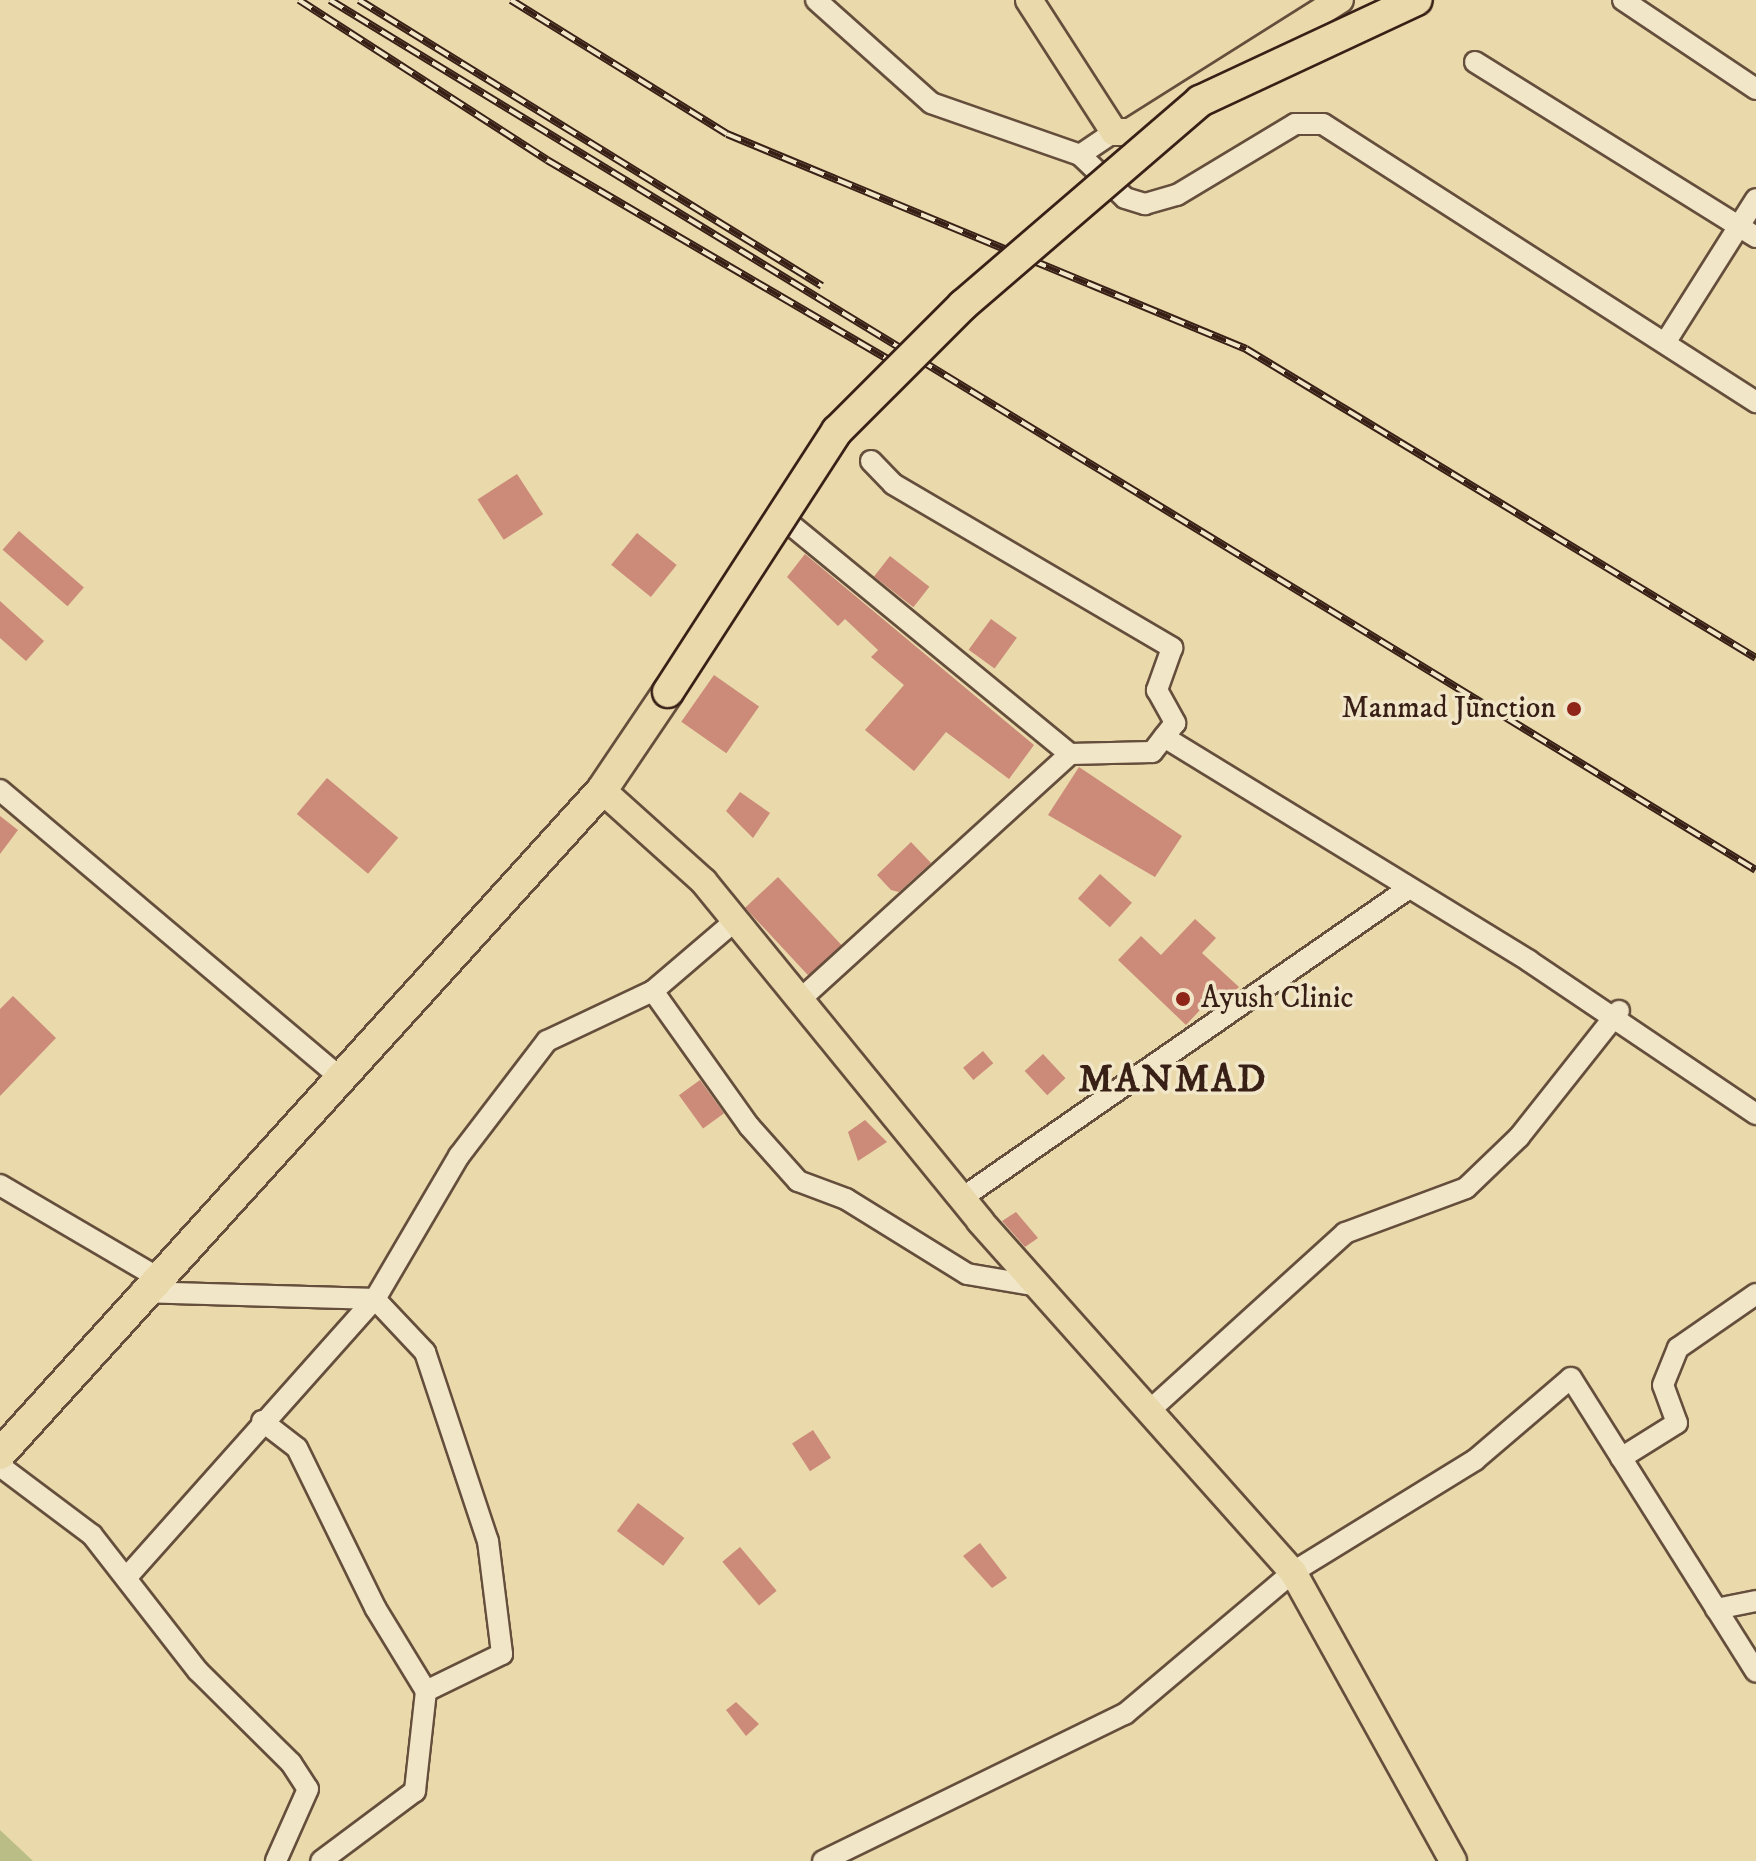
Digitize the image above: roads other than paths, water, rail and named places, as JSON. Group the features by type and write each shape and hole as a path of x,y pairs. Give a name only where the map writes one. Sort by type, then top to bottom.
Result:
{"highway":[{"path":"0,1454 148,1284 602,790 785,520 848,420 963,305 1200,101 1417,0"}],"main road":[{"path":"1029,0 1114,132 1130,132 1340,0"},
{"path":"602,790 736,920 962,1198 1293,1572 1453,1861"}],"street":[{"path":"816,0 931,103 1080,155 1125,198 1145,204 1177,195 1295,124 1323,124 1756,402"},
{"path":"1623,0 1756,89"},
{"path":"1475,62 1748,231"},
{"path":"1080,155 1114,132"},
{"path":"1665,343 1748,231 1756,199"},
{"path":"785,520 1070,754 1152,752 1175,723 1157,690 1172,648 893,484 871,461"},
{"path":"1164,737 1615,1016 1756,1114"},
{"path":"802,998 1070,754"},
{"path":"0,790 338,1076"},
{"path":"962,1198 1409,888"},
{"path":"126,1578 262,1421 375,1299 459,1156 547,1041 653,991 736,920"},
{"path":"653,991 798,1181 846,1199 967,1274 1038,1286"},
{"path":"1149,1411 1345,1233 1466,1188 1519,1137 1615,1016"},
{"path":"0,1185 148,1284 375,1299 425,1352 488,1541 502,1654 426,1691"},
{"path":"1621,1458 1677,1423 1663,1385 1678,1348 1756,1294"},
{"path":"825,1861 1125,1714 1293,1572 1475,1460 1571,1378 1756,1672"},
{"path":"262,1421 297,1448 376,1609 426,1691 415,1791 321,1861"},
{"path":"0,1466 92,1535 198,1671 308,1789 276,1861"},
{"path":"1716,1609 1756,1601"}],"railway":[{"path":"299,0 547,160 887,359"},
{"path":"330,0 1756,870"},
{"path":"359,0 822,286"},
{"path":"511,0 727,134 1246,349 1756,658"}],"place":[{"name":"Manmad Junction","path":"1574,709"},
{"name":"Ayush Clinic","path":"1183,999"}],"district":[{"name":"MANMAD","path":"1173,1081"}]}
